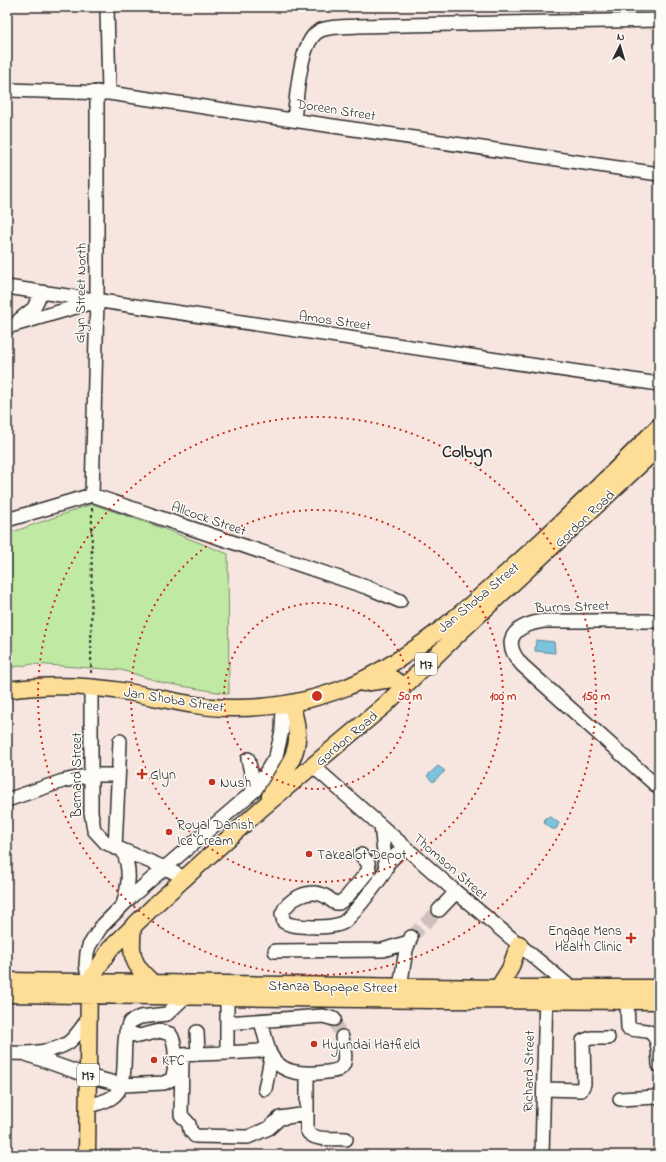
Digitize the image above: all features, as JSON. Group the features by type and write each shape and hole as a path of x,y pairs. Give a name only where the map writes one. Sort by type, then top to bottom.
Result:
{"main road":[{"name":"Gordon Road","path":"532,550 659,426"},
{"name":"Gordon Road","path":"89,989 110,950 133,926 262,808 385,705 659,447"},
{"name":"Jan Shoba Street","path":"7,690 60,686 91,686 208,707 241,708 287,704 324,695 348,686 384,667 441,629 471,605 532,550"},
{"path":"348,686 388,679 396,680 404,686"},
{"path":"262,808 288,767 296,749 298,733 287,704"},
{"path":"133,926 131,945 134,962 141,973 152,982"},
{"path":"498,988 510,969 519,944"},
{"name":"Stanza Bopape Street","path":"8,992 89,989 152,982 498,988 627,1001 659,1001"},
{"name":"Stanza Bopape Street","path":"89,989 184,997 227,998 546,994 570,987 659,988"},
{"name":"M7","path":"87,1155 89,989"}],"street":[{"name":"Glyn Street North","path":"92,495 96,300 107,7"},
{"path":"294,119 301,70 307,45 311,38 320,30 357,26 659,20"},
{"name":"Doreen Street","path":"7,90 103,92 659,174"},
{"name":"Amos Street","path":"7,287 659,384"},
{"path":"7,327 29,313 37,303 41,292"},
{"path":"7,327 96,300"},
{"path":"7,520 92,495"},
{"name":"Allcock Street","path":"92,495 369,588 400,601"},
{"name":"Burns Street","path":"659,621 544,621 532,623 523,626 512,639 511,650 515,657 659,788"},
{"name":"Bernard Street","path":"91,686 92,827 101,840 185,878"},
{"path":"89,989 86,965 90,946 101,927 123,904 255,790 270,768 276,756 287,704"},
{"path":"120,741 118,775 119,849 129,874 128,890 123,904"},
{"path":"255,790 248,759 270,768"},
{"name":"Thomson Street","path":"313,766 456,892 570,987"},
{"path":"7,800 63,781 91,774 118,775"},
{"path":"381,826 386,866"},
{"path":"361,855 368,863 369,870 343,901 336,903 322,895 303,894 284,909 282,917 284,922 290,925 332,926 344,922 384,872 386,866 404,847"},
{"path":"439,910 456,892"},
{"path":"343,901 354,911"},
{"path":"276,951 383,950 410,940 400,987"},
{"name":"Richard Street","path":"542,1155 546,994"},
{"path":"87,1107 112,1098 123,1085 126,1032 130,1022 167,1014 184,997"},
{"path":"227,998 227,1053"},
{"path":"627,1001 628,1028 648,1032 654,1037 657,1043 659,1065"},
{"path":"227,1023 323,1016 334,1019"},
{"path":"26,1054 55,1048 67,1043 88,1019"},
{"path":"261,1021 269,1053 265,1090"},
{"path":"12,1053 26,1054 88,1076 123,1085 169,1082 172,1079 174,1070 174,1039 170,1034 160,1031 139,1036 126,1032"},
{"path":"197,1032 198,1054"},
{"path":"307,1114 280,1118 269,1128 248,1137 195,1136 189,1124 180,1115 183,1055 259,1051 269,1053 290,1071 307,1075 338,1070 343,1066 342,1037"},
{"path":"544,1090 581,1090 584,1084 584,1041 591,1038 608,1038"},
{"path":"307,1075 307,1130 309,1134 314,1137 346,1139"},
{"path":"620,1099 659,1096"}],"path":[{"path":"91,686 92,495"}],"green space":[{"path":"92,504 162,528 228,554 229,694 164,683 121,670 33,664 7,668 7,534"}],"water":[{"path":"536,640 554,642 555,653 535,651"},
{"path":"438,766 445,771 433,782 427,776"},
{"path":"550,817 559,823 556,829 552,829 544,823 545,818"}],"tunnel":[{"path":"411,937 439,910"},
{"path":"334,1019 342,1037"}],"place":[{"name":"Glyn","path":"142,774"},
{"name":"Nush","path":"212,782"},
{"name":"Royal Danish Ice Cream","path":"169,832"},
{"name":"Takealot Depot","path":"309,854"},
{"name":"Engage Mens Health Clinic","path":"631,938"},
{"name":"Hyundai Hatfield","path":"314,1044"},
{"name":"KFC","path":"154,1060"}],"district":[{"name":"Colbyn","path":"467,451"}]}
